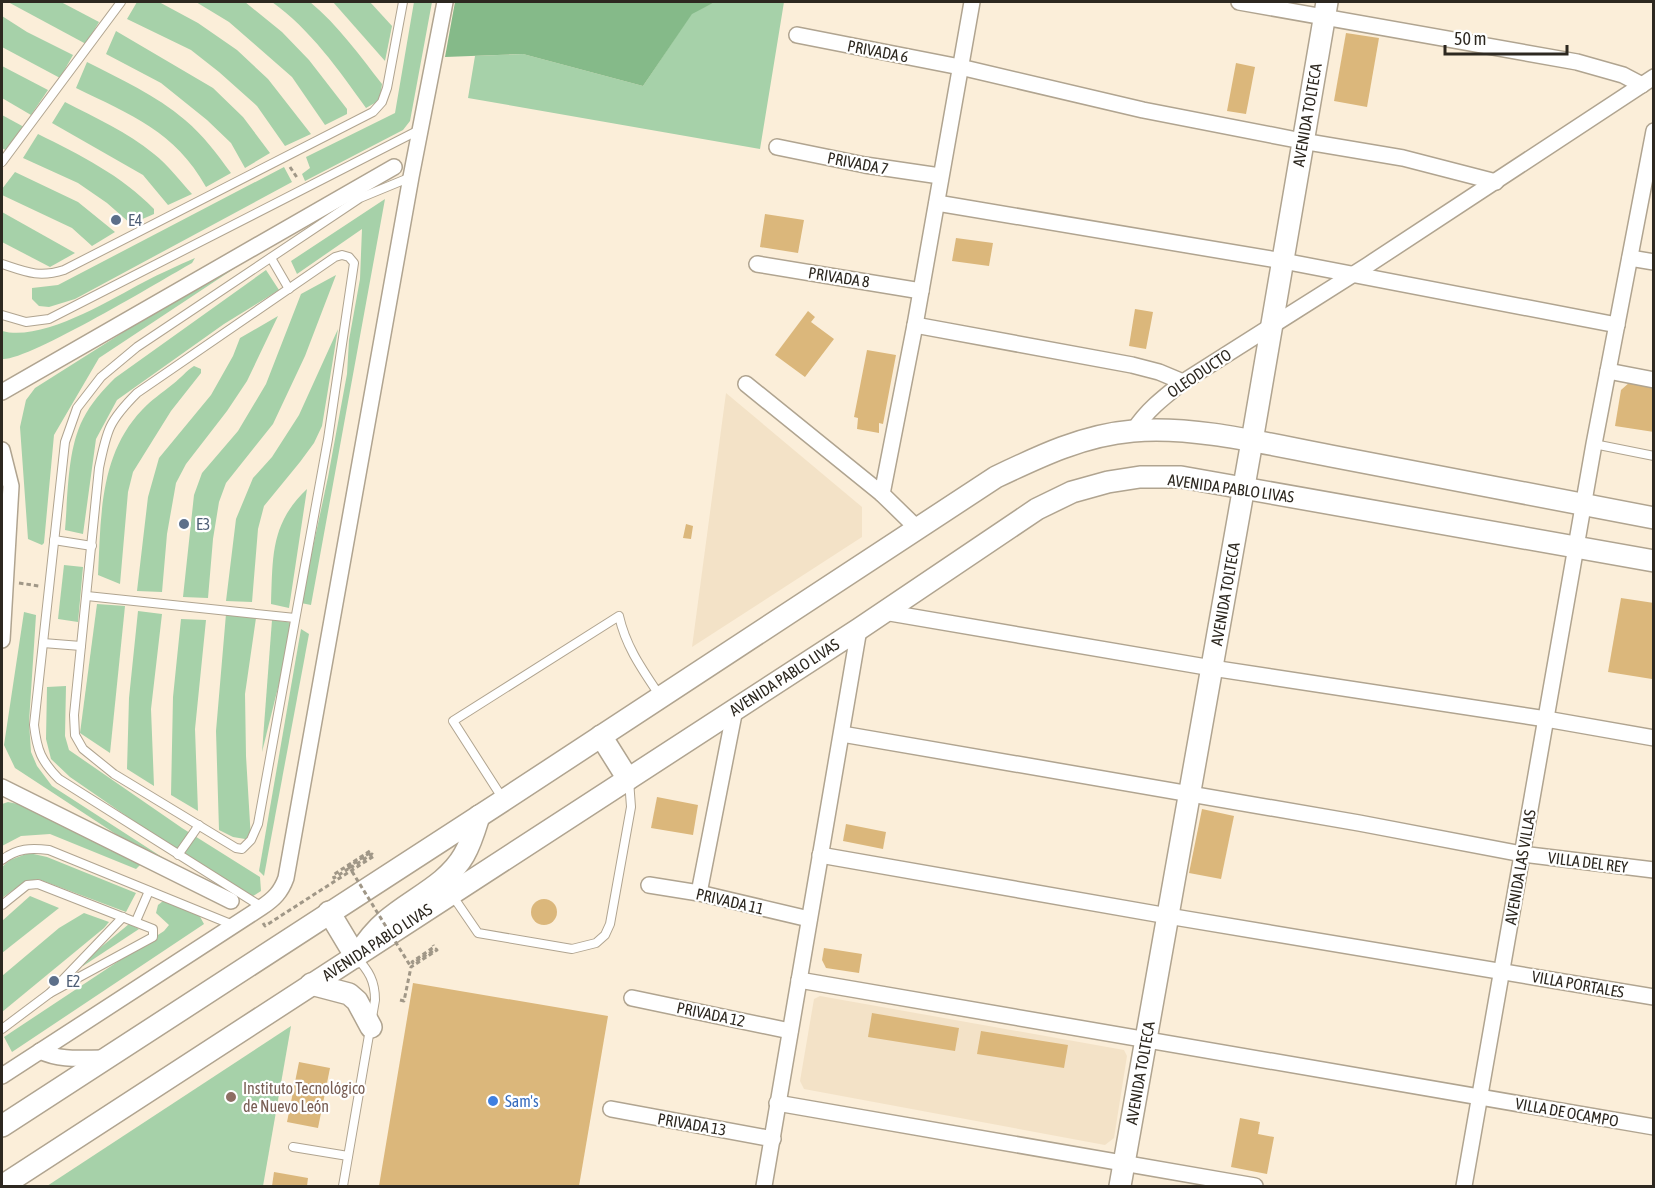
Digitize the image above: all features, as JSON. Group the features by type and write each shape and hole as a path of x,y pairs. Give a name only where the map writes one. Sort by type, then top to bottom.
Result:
{"main road":[{"name":"AVENIDA TOLTECA","path":"1120,1186 1244,488 1325,10"},
{"path":"2,1126 996,477 1046,454 1089,439 1134,430 1181,430 1252,441 1653,518"},
{"name":"AVENIDA PABLO LIVAS","path":"2,1186 860,629 1036,509 1072,492 1108,482 1140,477 1180,477 1653,561"},
{"path":"601,736 628,779"},
{"path":"329,912 356,957 374,932 387,919 442,880 452,870 464,855 479,816"},
{"path":"311,984 349,994 357,1000 371,1027"}],"street":[{"path":"5,1071 40,1051 259,909 279,893 286,878 411,177 445,2"},
{"path":"882,494 915,325 972,2"},
{"path":"1239,2 1325,10 1577,62 1648,81"},
{"name":"PRIVADA 6","path":"797,35 960,67 1143,110 1403,158 1496,182"},
{"name":"OLEODUCTO","path":"1134,430 1141,418 1155,404 1183,382 1353,275 1648,81"},
{"path":"1576,547 1652,151 1653,131"},
{"name":"PRIVADA 7","path":"777,147 865,165 940,176"},
{"path":"2,392 394,166"},
{"path":"937,203 1283,261 1617,325"},
{"path":"1630,258 1653,262"},
{"name":"PRIVADA 8","path":"757,264 921,291"},
{"path":"915,325 1132,364 1183,382"},
{"path":"1608,371 1653,380"},
{"path":"746,384 882,494 918,530"},
{"path":"2,450 11,486 2,640"},
{"name":"AVENIDA LAS VILLAS","path":"1464,1186 1576,547"},
{"path":"885,612 1212,668 1546,718 1653,738"},
{"path":"764,1186 860,629"},
{"path":"699,893 735,709"},
{"name":"VILLA DEL REY","path":"843,734 1190,793 1522,854 1653,870"},
{"path":"2,787 231,901"},
{"name":"VILLA PORTALES","path":"820,855 1653,997"},
{"name":"PRIVADA 11","path":"649,885 699,893 809,919"},
{"name":"VILLA DE OCAMPO","path":"798,980 1653,1127"},
{"name":"PRIVADA 12","path":"632,998 790,1031"},
{"path":"40,1051 52,1057 64,1059 104,1058"},
{"path":"777,1103 1255,1186"},
{"name":"PRIVADA 13","path":"610,1109 773,1139"}],"lane":[{"path":"2,162 121,2"},
{"path":"2,264 31,274 47,275 64,270 373,112 382,102 387,88 403,2"},
{"path":"2,315 26,322 49,319 421,129"},
{"path":"259,909 59,779 46,765 36,744 34,725 65,442 77,408 101,377 137,347 360,198 411,177"},
{"path":"335,256 350,257 354,263 328,439 258,824 251,840 242,849 236,848 114,774 82,749 75,735 74,715 99,468 106,434 117,413 137,393 290,289 335,256"},
{"path":"270,258 290,289"},
{"path":"1594,444 1653,456"},
{"path":"54,540 92,546"},
{"path":"87,596 295,618"},
{"path":"504,800 453,721 619,616 624,636 633,656 660,697"},
{"path":"43,643 81,646"},
{"path":"451,894 478,933 572,949 596,943 605,935 610,924 631,807 628,779"},
{"path":"178,855 199,825"},
{"path":"2,860 28,848 49,850 234,926"},
{"path":"2,905 27,885 33,883 136,921 153,930 153,937 50,993 2,1029"},
{"path":"136,921 149,891"},
{"path":"50,993 123,917"},
{"path":"343,1186 375,1000 375,985 370,972 356,957"},
{"path":"293,1147 348,1156"}],"path":[{"path":"284,158 305,189"},
{"path":"5,581 49,588"},
{"path":"259,909 265,926 348,869 370,851 351,866 352,867 372,854"},
{"path":"348,869 411,967"},
{"path":"402,1000 411,967 437,950 412,962 434,946"}],"shaded area":[{"path":"726,393 862,507 862,537 692,647"},
{"path":"820,996 1124,1050 1127,1056 1114,1138 1105,1145 804,1089 800,1081 814,999"}],"green space":[{"path":"8,2 61,2 99,22 86,44"},
{"path":"137,2 159,2 198,23 237,50 268,79 311,134 285,146 257,106 219,72 191,50 127,19"},
{"path":"196,2 245,2 282,32 309,60 347,109 347,114 325,125 292,77 229,22"},
{"path":"272,2 310,2 320,11 348,41 382,84 380,100 366,108 311,37"},
{"path":"333,2 370,2 392,26 385,61"},
{"path":"414,2 432,2 410,121 403,130 305,181 302,174 310,168 306,157 395,113"},
{"path":"455,2 715,2 692,14 643,86 523,54 445,57"},
{"path":"715,2 784,2 760,149 468,98 475,56 523,54 643,86 692,13"},
{"path":"2,16 27,32 73,55 60,78 2,47"},
{"path":"116,31 213,88 243,117 270,153 245,168 231,143 207,120 161,83 106,54"},
{"path":"87,62 138,88 174,111 204,138 231,173 206,187 194,168 166,138 133,116 76,88"},
{"path":"2,66 48,90 31,115 2,98"},
{"path":"65,102 144,146 164,163 192,194 168,205 143,175 52,123"},
{"path":"2,115 24,127 7,151 2,148"},
{"path":"38,134 114,176 154,209 154,214 131,224 107,203 78,183 23,158"},
{"path":"284,167 292,182 75,299 49,307 39,306 32,299 32,288 58,285"},
{"path":"15,172 78,202 115,232 92,246 72,228 2,195 2,189"},
{"path":"385,199 311,605 301,603 347,374 349,340 360,279 362,229 297,274 291,261"},
{"path":"2,212 75,253 50,267 2,242"},
{"path":"247,254 244,262 99,358 54,435 44,543 42,545 28,539 20,427 26,400 35,388"},
{"path":"195,258 192,263 65,334 38,348 2,359 2,331 18,333 36,331 74,318"},
{"path":"266,270 279,290 224,324 117,400 96,439 83,534 65,530 69,473 74,445 83,419 93,402 115,378"},
{"path":"336,275 305,356 273,424 226,483 219,502 213,539 208,598 183,597 194,495 202,473 238,431 266,384 301,294"},
{"path":"278,316 247,381 186,464 176,483 167,534 162,592 137,591 148,497 159,458 211,395 233,356 240,338"},
{"path":"338,329 322,426 314,443 264,506 258,529 252,602 226,601 236,519 253,478 272,457 299,415"},
{"path":"194,366 201,369 201,373 171,411 133,472 128,492 120,584 98,575 102,510 110,467 117,447 142,410"},
{"path":"307,489 289,608 271,604 272,571 280,528 295,502"},
{"path":"64,565 83,567 78,622 58,619"},
{"path":"97,604 125,606 110,753 80,733"},
{"path":"138,611 162,614 151,709 154,786 127,769 129,698"},
{"path":"24,612 36,615 29,722 31,752 37,766 52,786 168,861 163,865 15,768 4,745"},
{"path":"226,614 256,618 245,694 251,840 233,837 219,830 216,731"},
{"path":"181,619 206,620 195,729 198,811 171,795 173,697"},
{"path":"272,620 294,623 262,752"},
{"path":"301,629 309,634 264,876 259,871"},
{"path":"66,686 65,736 69,750 182,828 260,877 261,891 253,896 164,842 70,777 51,759 46,739 47,687"},
{"path":"8,802 23,805 143,862 136,869 50,834 21,836 2,846 2,804"},
{"path":"29,853 47,857 136,893 126,912 38,879 23,883 2,898 2,867 10,860"},
{"path":"30,896 59,908 2,953 2,921"},
{"path":"163,901 198,913 204,924 12,1052 4,1037 164,931 169,925 156,913 158,905"},
{"path":"84,913 109,922 2,1012 2,976 59,928"},
{"path":"129,924 139,929 83,966 83,962"},
{"name":"Instituto Tecnológico de Nuevo León","path":"291,1026 263,1186 47,1186"}],"building":[{"path":"1346,33 1379,38 1367,107 1334,101"},
{"path":"1236,63 1255,67 1246,114 1227,111"},
{"path":"765,214 804,220 798,253 760,247"},
{"path":"956,238 993,243 989,266 952,261"},
{"path":"1135,309 1153,312 1146,349 1129,346"},
{"path":"808,311 815,317 811,322 834,339 805,377 775,355"},
{"path":"867,350 896,355 883,424 879,423 879,433 857,429 858,418 854,417"},
{"path":"1630,382 1654,386 1654,432 1615,426 1621,390"},
{"path":"686,524 693,526 691,539 683,538"},
{"path":"1621,598 1654,603 1652,679 1608,672"},
{"path":"657,797 698,805 693,835 651,828"},
{"path":"1202,809 1234,816 1221,879 1189,873"},
{"path":"846,824 886,832 883,849 843,841"},
{"path":"544,899 553,903 557,912 553,921 544,925 535,921 531,912 535,903"},
{"path":"824,948 862,954 859,973 826,968 822,960"},
{"name":"Sam's","path":"413,983 608,1016 579,1186 379,1186"},
{"path":"872,1013 959,1028 955,1051 868,1037"},
{"path":"981,1031 1068,1045 1064,1068 977,1054"},
{"path":"299,1062 330,1068 318,1128 287,1122"},
{"path":"1240,1118 1260,1122 1258,1134 1274,1137 1267,1174 1231,1167"},
{"path":"274,1172 308,1178 307,1186 272,1186"}],"place":[{"name":"E4","path":"116,220"},
{"name":"E3","path":"184,524"},
{"name":"E2","path":"54,981"},
{"name":"Instituto Tecnológico de Nuevo León","path":"231,1097"},
{"name":"Sam's","path":"493,1101"}]}
